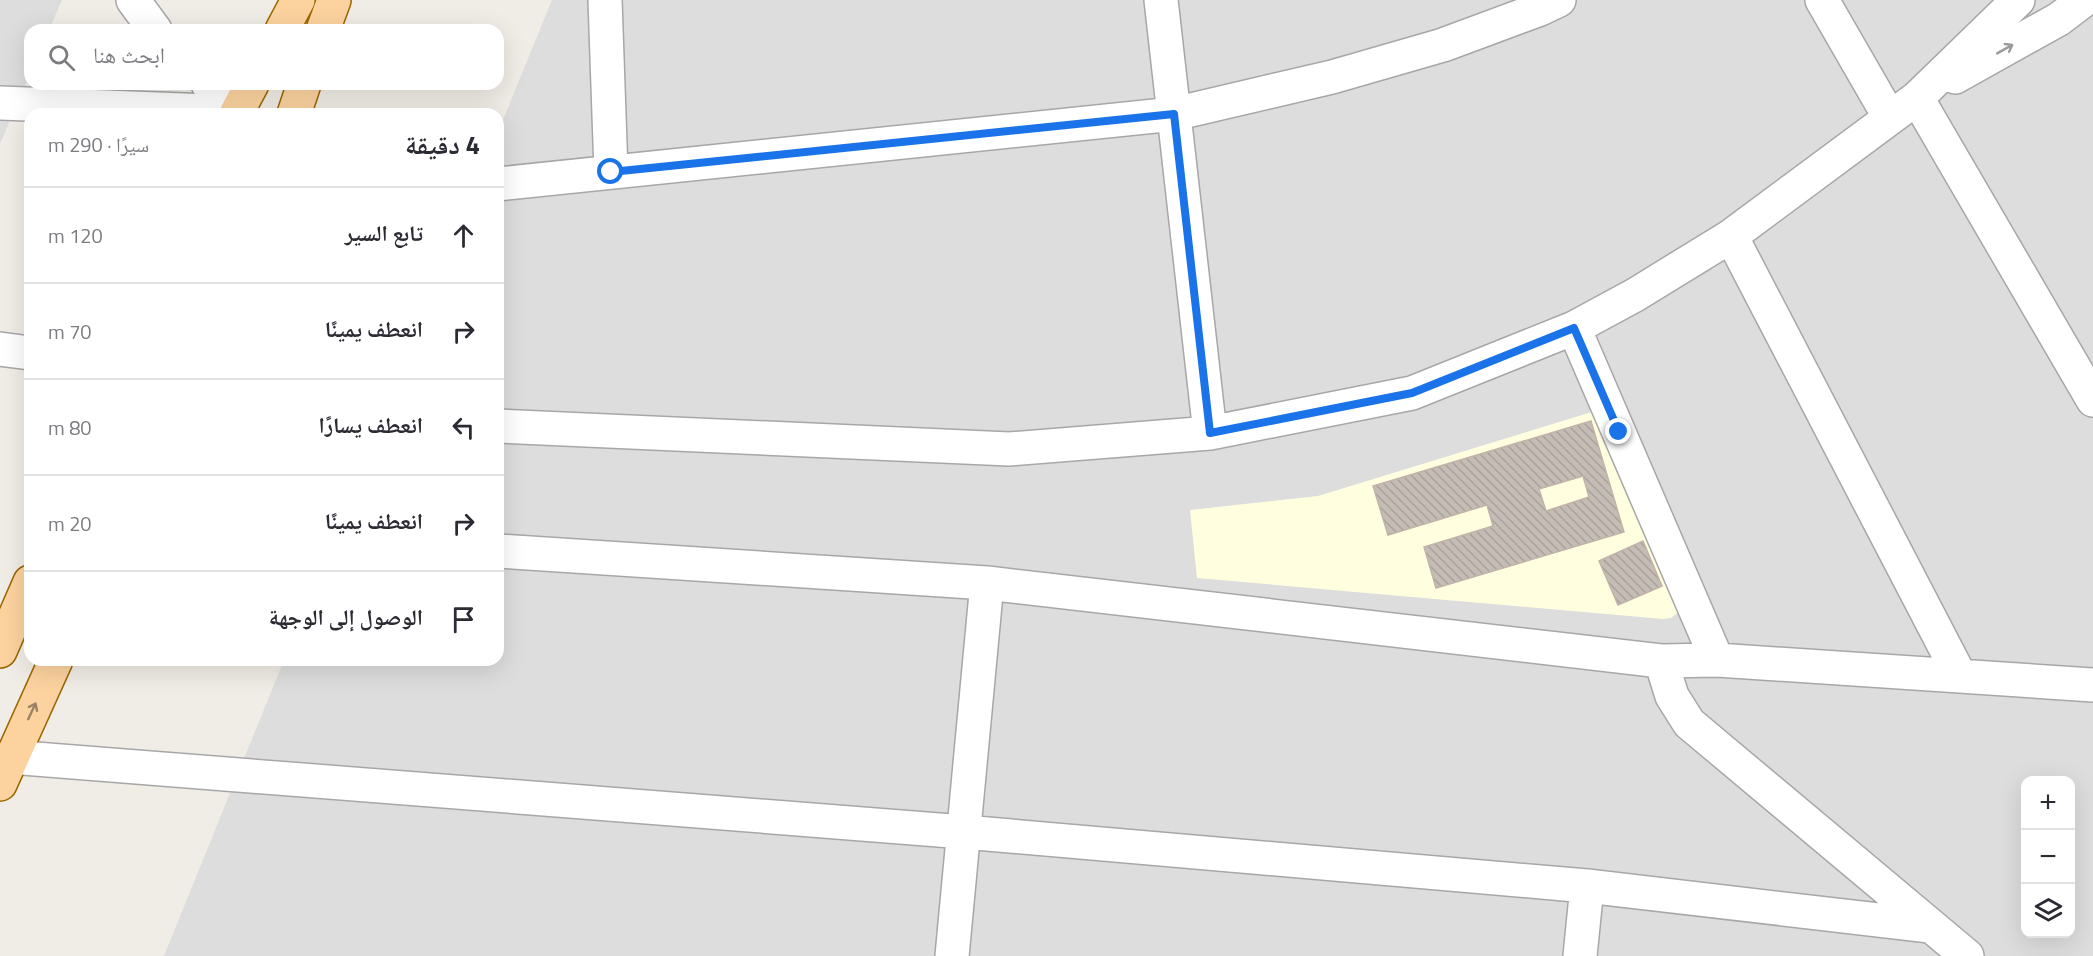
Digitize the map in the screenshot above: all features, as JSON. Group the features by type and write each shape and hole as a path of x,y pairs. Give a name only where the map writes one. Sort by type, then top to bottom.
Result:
{"main road":[{"path":"285,24 298,0"},
{"path":"325,24 334,0"},
{"path":"296,108 302,90"},
{"path":"0,651 24,596"},
{"path":"5,771 53,666"}],"street":[{"path":"133,0 151,24"},
{"path":"605,0 611,172"},
{"path":"1161,0 1210,433"},
{"path":"504,183 1174,114 1332,77 1443,45 1559,0"},
{"path":"1822,0 1890,118"},
{"path":"1917,98 2018,0"},
{"path":"504,426 1009,450 1210,433 1412,393 1574,328 1635,295 1731,236 1917,98 2059,19 2084,0"},
{"path":"217,90 242,106"},
{"path":"1917,98 2093,400"},
{"path":"0,103 242,106"},
{"path":"1731,236 1960,676"},
{"path":"1574,328 1717,660"},
{"path":"0,349 24,351"},
{"path":"504,551 987,583 1661,661 1717,660 2081,684 2093,703"},
{"path":"952,956 987,583"},
{"path":"1661,661 1672,696 1689,723 1967,956"},
{"path":"5,771 964,832 1587,886 1930,926"},
{"path":"1580,956 1587,886"}],"shaded area":[{"path":"0,0 62,0 52,24 24,24 24,88 0,144"},
{"path":"552,0 2093,0 2093,956 164,956 282,666 504,666 504,117"},
{"path":"1592,412 1679,594 1681,610 1671,618 1197,578 1190,510 1318,496"}],"building":[{"path":"1591,421 1624,532 1436,588 1424,547 1493,526 1487,505 1388,535 1373,486","holes":["1583,476 1589,497 1546,511 1539,489"]},
{"path":"1643,541 1662,586 1618,605 1599,561"}],"route":[{"path":"611,172 1174,114 1210,433 1412,393 1574,328 1619,432"}]}
